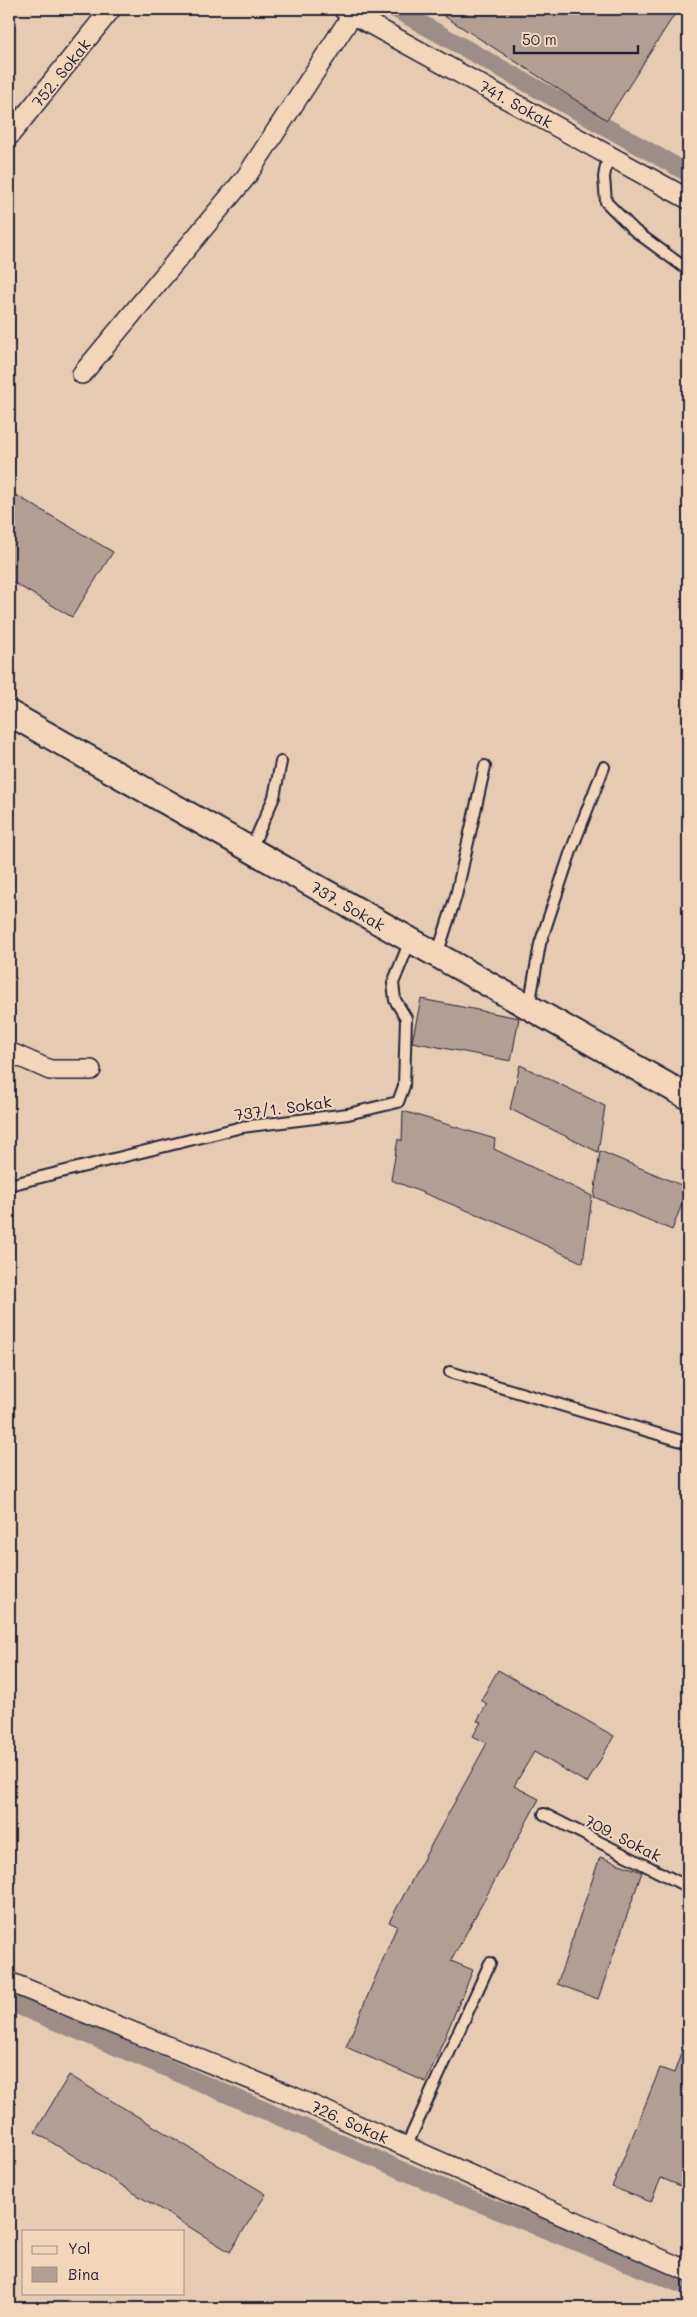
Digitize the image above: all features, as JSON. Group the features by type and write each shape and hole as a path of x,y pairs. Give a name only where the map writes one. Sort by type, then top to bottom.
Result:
{"street":[{"name":"752. Sokak","path":"9,136 111,9"},
{"name":"741. Sokak","path":"351,11 688,199"},
{"path":"82,374 246,177 351,11"},
{"name":"737. Sokak","path":"9,713 688,1097"},
{"path":"9,1052 50,1070 91,1070"},
{"name":"726. Sokak","path":"9,1982 289,2095 688,2271"}],"lane":[{"path":"608,154 604,177 606,202 635,230 688,270"},
{"path":"250,850 274,797 281,762"},
{"path":"436,956 456,896 485,766"},
{"path":"529,1008 540,944 571,851 604,768"},
{"name":"737/1. Sokak","path":"9,1185 242,1127 348,1114 398,1102 404,1086 406,1018 395,1000 393,983 410,940"},
{"path":"450,1372 688,1443"},
{"name":"709. Sokak","path":"544,1814 688,1887"},
{"path":"406,2147 490,1963"}],"building":[{"path":"433,9 678,9 607,120"},
{"path":"9,491 113,552 72,617 9,580"},
{"path":"421,999 519,1018 511,1061 412,1042"},
{"path":"520,1065 605,1106 598,1152 510,1109"},
{"path":"403,1111 495,1139 494,1149 592,1196 583,1263 496,1222 391,1180 398,1139 402,1141"},
{"path":"600,1151 688,1188 672,1230 594,1197"},
{"path":"498,1670 614,1736 587,1783 534,1752 514,1786 539,1799 451,1961 473,1970 426,2082 346,2047 397,1926 389,1922 487,1743 473,1736 481,1722 477,1721 487,1704 481,1700"},
{"path":"600,1857 642,1872 598,1999 557,1984"},
{"path":"686,2040 688,2040 688,2189 661,2178 651,2202 612,2187 660,2068 674,2073"},
{"path":"69,2075 266,2194 230,2252 35,2132"}],"waterway":[{"path":"395,9 688,173"},
{"path":"9,2002 153,2062 457,2194 688,2287"}]}
